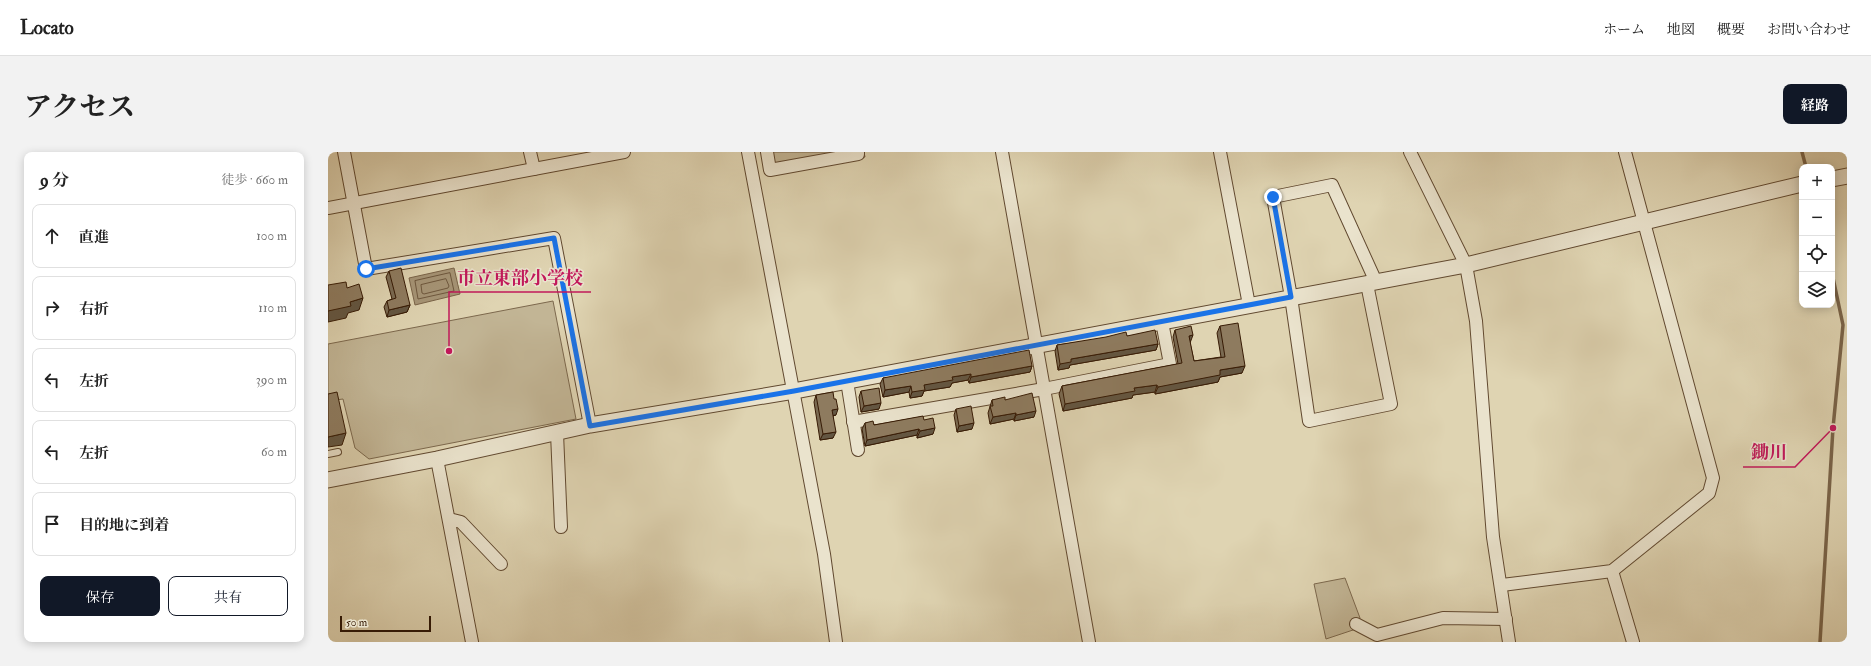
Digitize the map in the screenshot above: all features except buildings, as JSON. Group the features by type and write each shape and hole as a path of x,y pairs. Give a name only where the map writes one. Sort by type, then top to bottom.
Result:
{"street":[{"path":"344,152 366,269 554,238 590,426"},
{"path":"530,152 534,169"},
{"path":"328,208 624,152"},
{"path":"748,152 824,554 836,642"},
{"path":"767,152 770,170 858,154 858,152"},
{"path":"1002,152 1089,642"},
{"path":"1220,152 1249,306"},
{"path":"1410,152 1466,265 1476,321 1493,537 1502,585 1510,642"},
{"path":"1502,585 1612,571 1709,493 1713,478 1625,152"},
{"path":"1835,178 1847,176"},
{"path":"1332,185 1371,283 1391,404 1309,421 1291,297 1273,197 1332,185"},
{"path":"328,480 437,459 590,426 794,391 1466,265 1799,185"},
{"path":"853,422 1044,389 1170,364 1162,322"},
{"path":"847,381 858,450"},
{"path":"557,433 561,526"},
{"path":"437,459 472,642"},
{"path":"449,518 461,522 501,564"},
{"path":"1612,571 1633,642"},
{"path":"1356,624 1377,635 1443,618 1506,620"}],"lane":[{"path":"328,454 338,452"}],"shaded area":[{"path":"764,152 864,152 865,157 768,174"},
{"path":"553,301 576,419 369,459 355,448 343,399 328,401 328,344"},
{"path":"1345,578 1360,618 1356,629 1326,639 1314,584"}],"water":[{"path":"454,268 460,294 415,305 409,278"}],"waterway":[{"path":"1802,152 1805,164"},
{"path":"1820,642 1833,428 1843,325 1835,287"}],"place":[{"name":"市立東部小学校","path":"449,351"},
{"name":"鋤川","path":"1833,428"}],"route":[{"path":"366,269 554,238 590,426 794,391 1291,297 1273,197"}]}
